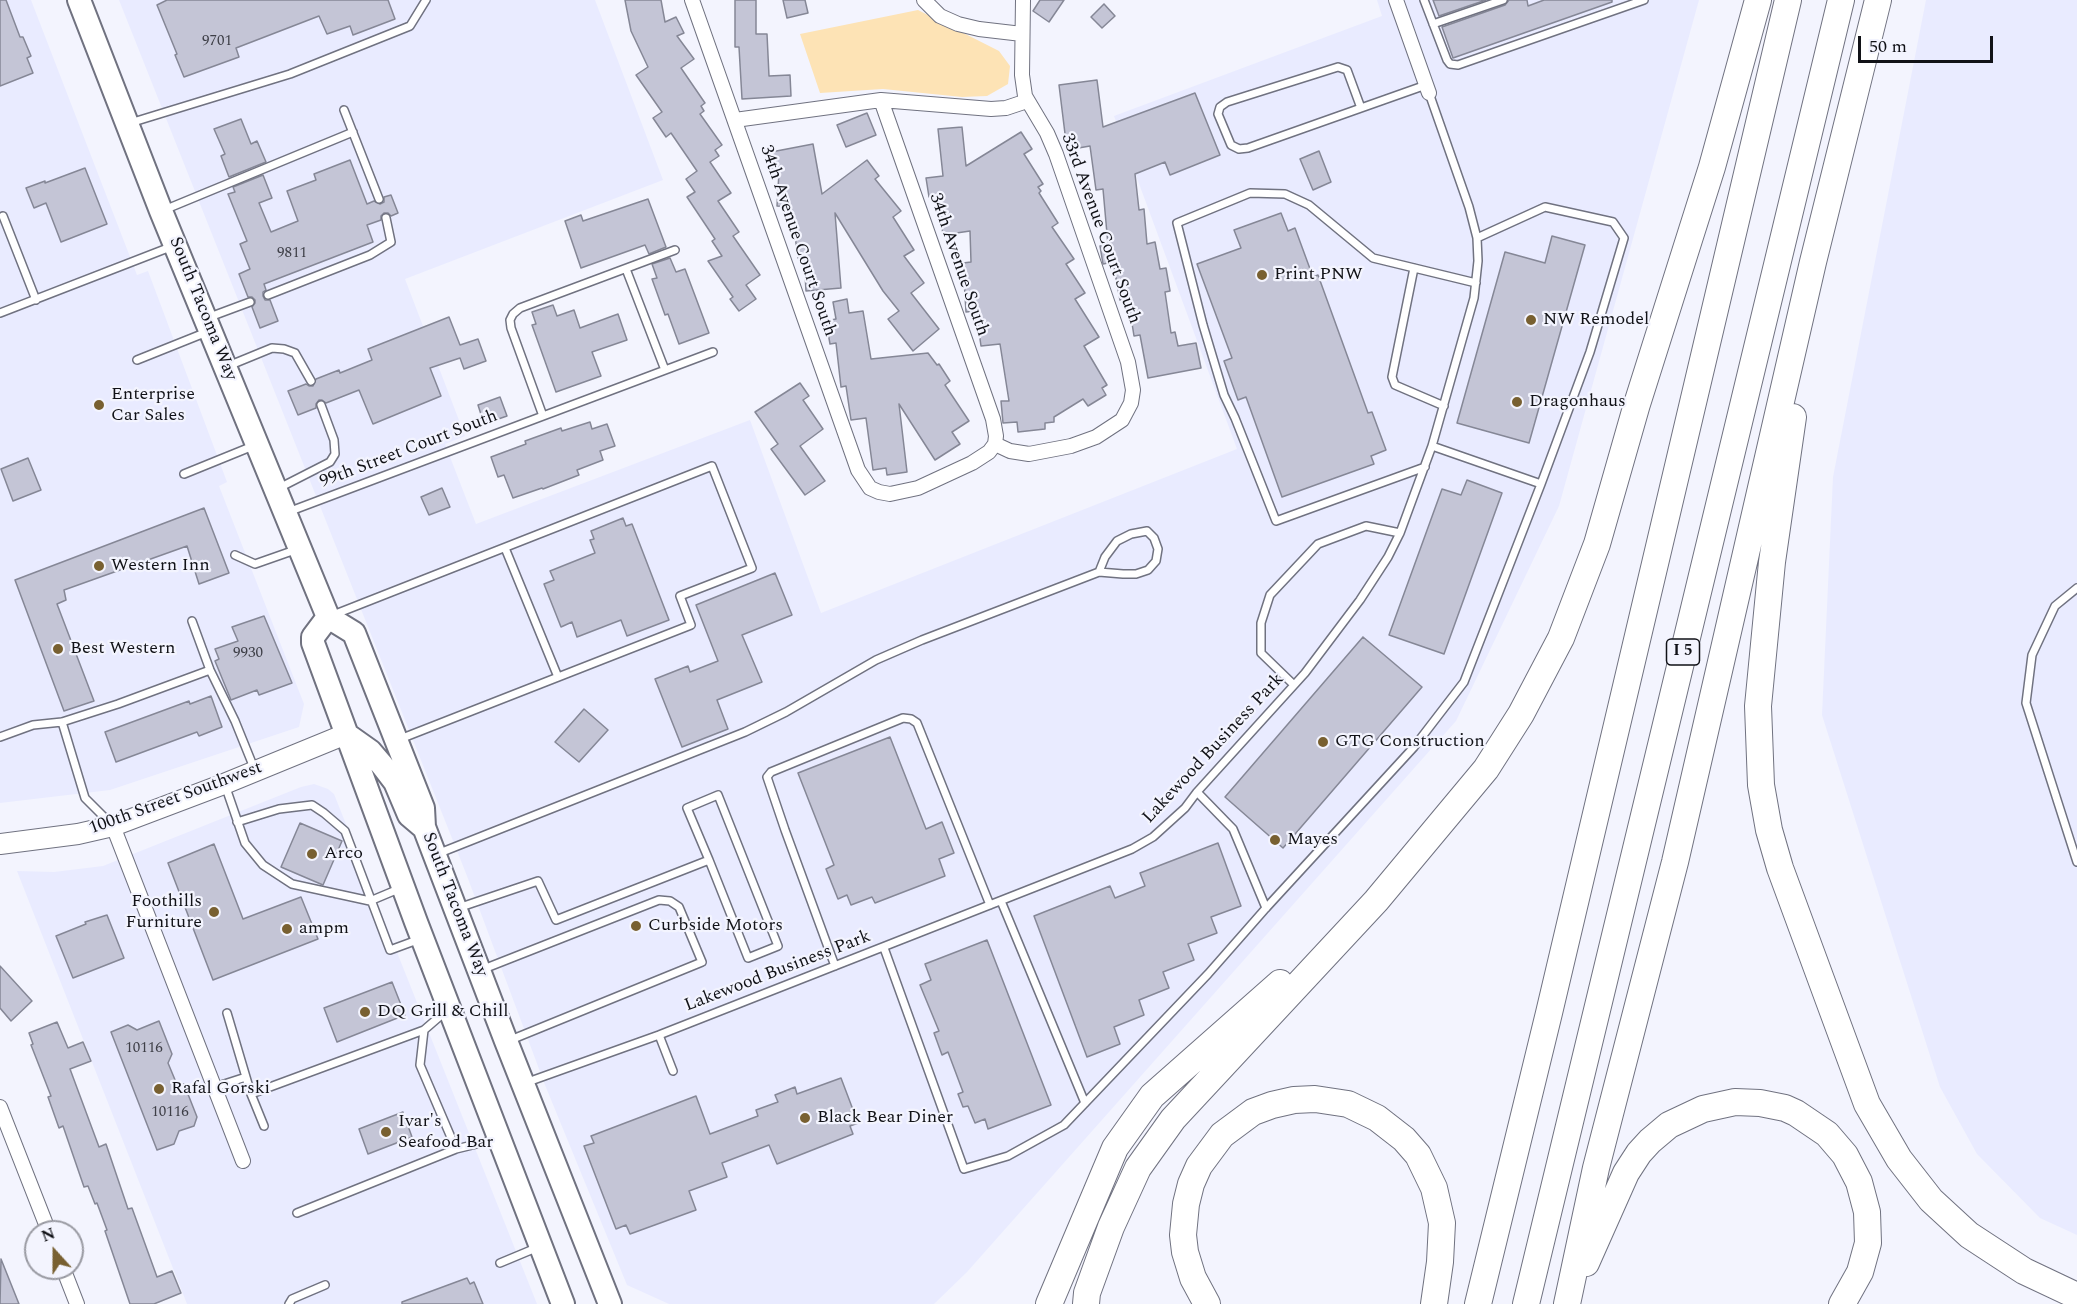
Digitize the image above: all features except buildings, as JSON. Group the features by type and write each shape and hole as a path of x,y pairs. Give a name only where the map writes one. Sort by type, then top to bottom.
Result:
{"highway":[{"path":"1086,1304 1087,1293 1111,1227 1138,1168 1173,1119 1376,901 1486,769 1521,714 1561,638 1597,544 1636,404 1712,167 1758,0"},
{"path":"1478,1304 1788,0"},
{"name":"I 5","path":"1526,1304 1840,0"},
{"path":"1567,1304 1596,1168 1699,759 1813,262 1878,0"},
{"path":"1813,262 1772,562 1760,676 1759,761 1769,830 1788,894 1867,1104 1891,1147 1931,1200 1969,1235 2024,1271 2077,1296"},
{"path":"1048,1304 1114,1148 1152,1096 1211,1042 1376,901"},
{"path":"1207,1304 1193,1278 1185,1252 1183,1235 1185,1204 1199,1166 1222,1136 1253,1112 1294,1100 1315,1099 1348,1104 1370,1114 1404,1139 1418,1155 1434,1188 1442,1223 1442,1252 1434,1304"},
{"path":"1567,1304 1626,1173 1639,1153 1662,1130 1684,1117 1703,1109 1735,1102 1760,1103 1785,1108 1796,1113 1827,1134 1851,1165 1862,1191 1867,1212 1868,1233 1864,1262 1842,1304"}],"main road":[{"name":"South Tacoma Way","path":"79,0 161,211 259,444 328,617 354,633 423,808 424,827 610,1304"},
{"path":"328,617 314,637 313,643 422,938 563,1304"},
{"path":"346,734 370,751 382,765 395,782 409,815 424,827"},
{"name":"100th Street Southwest","path":"0,844 78,834 113,826 346,734"}],"street":[{"name":"34th Avenue Court South","path":"692,0 864,482 874,490 890,494 918,488 978,460 995,444"},
{"path":"924,0 940,16 958,24 1022,34"},
{"name":"33rd Avenue Court South","path":"995,444 1010,451 1029,454 1071,446 1096,437 1114,426 1122,420 1131,403 1132,376 1109,306 1053,145 1027,101 1022,75 1023,0"},
{"path":"1396,0 1428,89"},
{"path":"735,120 881,100 990,109 1010,107 1027,101"},
{"name":"34th Avenue South","path":"881,100 993,418 995,444"},
{"path":"113,826 243,1161"},
{"path":"0,1107 44,1220"},
{"path":"68,1280 77,1304"}],"lane":[{"path":"127,123 290,74 410,26 428,0"},
{"path":"1424,0 1447,60 1450,64 1458,65 1644,0"},
{"path":"1433,24 1503,0"},
{"path":"1361,108 1347,70 1338,67 1227,102 1220,107 1218,114 1231,145 1239,149 1248,148 1361,108 1428,89"},
{"name":"Lakewood Business Park","path":"522,1083 659,1035 807,975 884,948 1001,901 1146,842 1173,820 1294,686 1351,614 1375,578 1400,533 1425,467 1444,406 1476,283 1477,238 1466,195 1428,89"},
{"path":"344,110 379,200"},
{"path":"161,211 353,132"},
{"path":"1425,467 1276,520 1224,395 1203,325 1177,223 1250,193 1285,194 1309,205 1373,258 1476,283"},
{"path":"884,948 964,1169 1008,1156 1064,1125 1208,974 1414,747 1464,682 1590,352 1624,238 1613,222 1545,207 1477,238"},
{"path":"3,216 36,300"},
{"path":"268,295 370,255 392,242 386,218"},
{"path":"0,314 176,245"},
{"path":"543,416 511,328 511,317 520,308 675,250"},
{"path":"626,268 665,370"},
{"path":"1414,268 1392,377 1395,385 1444,406"},
{"path":"137,360 250,302"},
{"path":"225,367 272,348 284,349 295,353 311,381"},
{"name":"99th Street Court South","path":"286,512 713,352"},
{"path":"277,489 330,462 335,454 334,440 321,405"},
{"path":"184,474 259,444"},
{"path":"1432,446 1541,484"},
{"path":"328,617 712,466 752,568 680,596 691,625 397,740"},
{"path":"1294,686 1262,653 1261,623 1270,595 1318,544 1366,526 1400,533"},
{"path":"435,855 745,732 786,712 876,660 922,640 1099,572 1136,574 1148,570 1156,561 1158,549 1154,538 1147,531 1131,534 1117,541 1099,572"},
{"path":"236,555 255,564 300,548"},
{"path":"505,548 558,677"},
{"path":"2077,588 2055,606 2032,655 2026,703 2077,862"},
{"path":"192,621 210,670 235,721 255,771"},
{"path":"0,737 33,725 62,722 210,670"},
{"path":"835,966 767,777 771,772 903,718 917,723 990,905"},
{"path":"62,722 85,798 113,826"},
{"path":"224,784 245,843 263,865 292,884 370,901 403,887"},
{"path":"1197,792 1233,829 1266,908"},
{"path":"718,795 778,946 748,957 709,860 687,808 718,795"},
{"path":"237,822 279,809 312,806 324,813 345,831 390,950 422,938"},
{"path":"456,909 538,881 556,920 709,860"},
{"path":"479,971 659,900 670,901 679,907 702,962 506,1041"},
{"path":"1001,901 1084,1103"},
{"path":"251,1094 424,1030 450,1008"},
{"path":"227,1013 251,1094 264,1126"},
{"path":"424,1030 420,1065 456,1149"},
{"path":"659,1035 673,1071"},
{"path":"215,1087 246,1077"},
{"path":"297,1212 456,1149 500,1139"},
{"path":"500,1263 542,1246"},
{"path":"289,1304 292,1299 325,1285"}],"shaded area":[{"path":"0,0 31,0 137,275 148,271 227,482 219,486 304,704 299,727 110,790 0,803"},
{"path":"119,0 595,0 663,180 405,279 465,436 445,444 476,524 750,420 821,613 1237,449 1114,116 1382,16 1377,0 1699,0 1559,506 1456,721 967,1272 934,1304 669,1304 627,1285 545,1085 467,876"},
{"path":"1926,0 2077,0 2077,1235 2040,1218 1977,1154 1940,1087 1822,715 1833,477"},
{"path":"918,10 999,51 1010,66 1008,84 987,96 962,97 883,89 820,93 800,34"},
{"path":"314,784 334,794 537,1304 187,1304 17,871 54,872 103,866 301,787"}],"place":[{"name":"Print PNW","path":"1262,275"},
{"name":"NW Remodel","path":"1531,320"},
{"name":"Dragonhaus","path":"1517,402"},
{"name":"Enterprise Car Sales","path":"99,405"},
{"name":"Western Inn","path":"99,566"},
{"name":"Best Western","path":"58,649"},
{"name":"GTG Construction","path":"1323,742"},
{"name":"Mayes","path":"1275,840"},
{"name":"Arco","path":"312,854"},
{"name":"Foothills Furniture","path":"214,912"},
{"name":"Curbside Motors","path":"636,926"},
{"name":"ampm","path":"287,929"},
{"name":"DQ Grill & Chill","path":"365,1012"},
{"name":"Rafal Gorski","path":"159,1089"},
{"name":"Black Bear Diner","path":"805,1118"},
{"name":"Ivar's Seafood Bar","path":"386,1132"}]}
